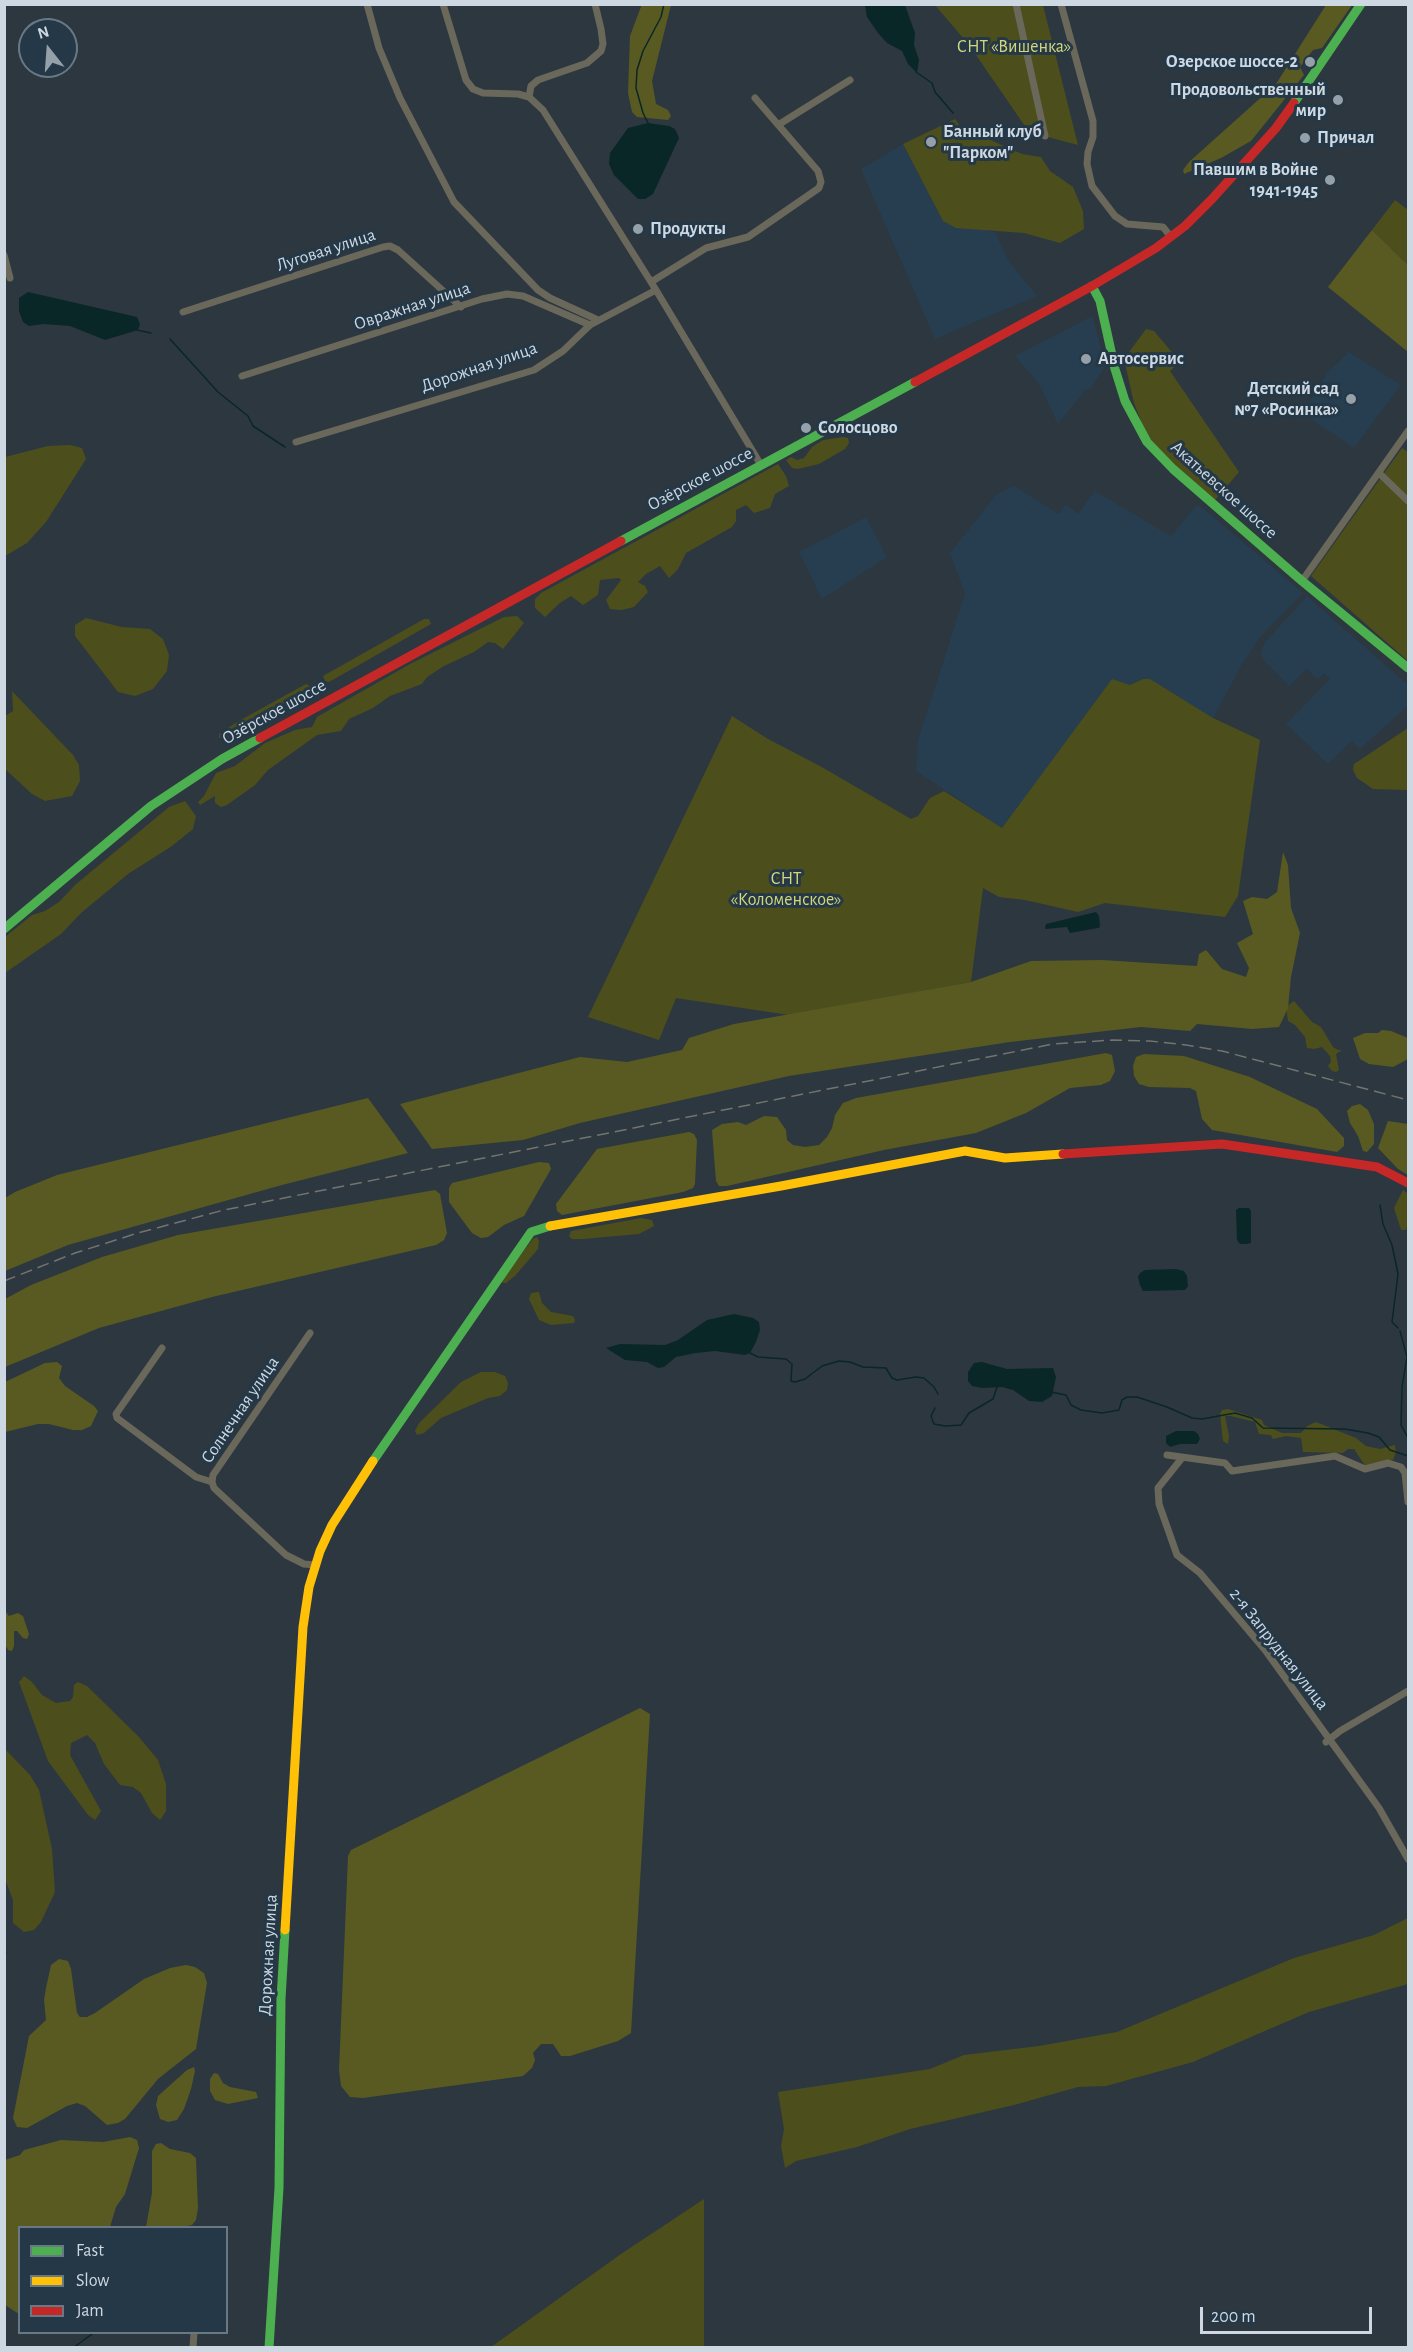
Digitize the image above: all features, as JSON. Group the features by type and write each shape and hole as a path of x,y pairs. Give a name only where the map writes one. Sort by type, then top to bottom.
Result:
{"main road":[{"name":"Озёрское шоссе","path":"4,929 151,806 189,780 284,725 1141,258 1171,237 1212,200 1275,128 1311,80 1361,4"},
{"name":"Акатьевское шоссе","path":"1092,286 1100,301 1115,369 1125,401 1147,442 1173,469 1302,581 1408,668"},
{"name":"Дорожная улица","path":"269,2348 279,2188 281,1999 303,1627 315,1565 332,1525 399,1422 525,1239 539,1228 965,1151 1005,1158 1222,1144 1377,1167 1408,1183"}],"street":[{"path":"367,4 377,44 400,98 454,202 538,290 598,320"},
{"path":"443,4 466,80 473,89 483,93 518,94 529,97 543,110 656,290 761,465"},
{"path":"529,97 531,86 538,80 587,63 601,51 603,44 601,28 595,4"},
{"path":"1016,4 1045,136"},
{"path":"1060,4 1093,121 1093,137 1087,164 1092,186 1115,216 1121,220 1137,226 1162,227 1171,237"},
{"path":"778,125 850,80"},
{"path":"651,282 706,249 748,237 819,188 821,182 818,171 755,98"},
{"name":"Луговая улица","path":"183,312 390,246 398,250 461,307"},
{"path":"4,255 10,278"},
{"name":"Дорожная улица","path":"296,442 534,370 563,351 590,325 656,290"},
{"name":"Овражная улица","path":"242,376 497,296 516,294 590,325"},
{"path":"1302,581 1408,431"},
{"path":"1379,473 1408,501"},
{"name":"Солнечная улица","path":"310,1333 213,1475 212,1482 214,1488 286,1555 304,1564 315,1565"},
{"path":"162,1348 116,1414 117,1418 195,1478 212,1482"},
{"path":"1167,1455 1226,1463 1232,1471 1335,1455 1365,1469 1388,1463 1401,1467 1405,1473 1408,1502"},
{"name":"2-я Запрудная улица","path":"1182,1458 1158,1488 1159,1504 1177,1555 1200,1573 1265,1650 1379,1808 1408,1859"},
{"path":"1328,1740 1408,1691"}],"shaded area":[{"path":"642,4 671,5 652,81 656,104 668,110 671,116 668,120 637,117 632,112 628,93 630,36"},
{"path":"865,5 905,5 915,33 914,45 919,60 917,73 908,64 902,51 887,43 878,33 867,17"},
{"path":"1326,5 1352,5 1322,48 1313,50 1300,67 1304,75 1251,141 1221,158 1184,174 1183,170 1189,162 1276,84"},
{"path":"648,123 669,126 675,129 679,138 653,194 645,199 638,199 614,175 609,164 610,153 628,128"},
{"path":"903,144 943,221 995,232 1008,260 1037,296 935,339 861,169"},
{"path":"1372,230 1408,265 1408,352 1328,287"},
{"path":"28,292 137,317 140,324 138,330 105,340 70,326 44,324 29,326 23,322 19,311 19,298"},
{"path":"1092,316 1105,362 1104,368 1091,388 1085,390 1058,424 1039,384 1015,356"},
{"name":"Детский сад №7 «Росинка»","path":"1349,352 1401,385 1354,448 1302,413 1327,373"},
{"path":"1014,486 1059,514 1066,504 1078,514 1095,491 1171,536 1197,505 1303,593 1261,636 1242,664 1213,718 1150,679 1143,679 1130,685 1112,679 1002,828 916,771 918,740 965,594 950,553 997,494"},
{"path":"866,517 887,557 822,599 799,552"},
{"path":"1307,596 1408,685 1408,706 1360,749 1351,741 1328,764 1286,724 1330,679 1324,673 1318,680 1307,669 1289,686 1260,654 1265,642"},
{"path":"1283,852 1288,865 1291,908 1300,933 1291,977 1288,1008 1279,1027 1252,1029 1197,1024 1190,1031 1141,1027 1010,1042 789,1076 580,1123 523,1140 432,1149 400,1104 580,1057 627,1062 682,1050 689,1038 734,1024 971,982 1031,961 1102,960 1197,966 1199,954 1206,950 1222,969 1246,977 1249,968 1237,943 1253,934 1243,901 1252,897 1267,899 1277,892"},
{"path":"1096,912 1099,916 1100,927 1098,928 1070,933 1067,927 1045,929 1046,924"},
{"path":"1382,1030 1408,1038 1408,1059 1393,1067 1369,1064 1360,1059 1353,1038 1365,1033 1378,1033"},
{"path":"1106,1053 1112,1055 1115,1071 1110,1081 1101,1085 1070,1088 1026,1113 976,1133 884,1150 727,1186 719,1186 716,1181 712,1130 722,1124 738,1122 746,1125 764,1116 777,1117 786,1130 787,1140 793,1145 805,1147 819,1145 827,1137 835,1115 843,1103 856,1098"},
{"path":"1144,1054 1184,1056 1250,1077 1317,1109 1344,1138 1344,1146 1337,1152 1212,1130 1202,1119 1196,1091 1190,1088 1149,1087 1139,1084 1134,1076 1133,1066 1136,1057"},
{"path":"368,1098 408,1153 282,1185 68,1245 5,1271 5,1198 15,1192 57,1175"},
{"path":"1360,1104 1368,1110 1374,1124 1374,1144 1367,1152 1363,1151 1347,1111 1352,1106"},
{"path":"1388,1121 1408,1124 1408,1175 1398,1169 1378,1148"},
{"path":"689,1132 694,1134 697,1140 693,1188 683,1192 562,1215 557,1211 556,1204 597,1149"},
{"path":"539,1162 549,1163 551,1169 524,1216 504,1225 488,1237 481,1238 472,1233 449,1202 449,1188 452,1183"},
{"path":"435,1190 440,1194 447,1233 444,1240 436,1245 212,1297 99,1328 5,1367 5,1299 31,1285 102,1257 178,1235"},
{"path":"1249,1208 1251,1211 1251,1243 1240,1244 1237,1240 1236,1210"},
{"path":"1145,1270 1184,1271 1187,1276 1188,1286 1185,1290 1143,1291 1138,1277 1140,1273"},
{"path":"734,1314 753,1318 759,1322 760,1330 756,1342 750,1353 745,1355 715,1351 696,1353 676,1357 664,1367 658,1368 647,1362 625,1360 606,1348 620,1344 665,1345 678,1340 707,1320"},
{"path":"57,1362 62,1366 59,1378 65,1386 98,1411 91,1426 82,1430 73,1430 49,1424 38,1424 5,1432 5,1382 45,1363"},
{"path":"982,1362 1007,1369 1053,1368 1056,1377 1052,1396 1042,1402 1029,1401 1013,1390 1002,1387 972,1386 968,1381 968,1372 974,1363"},
{"path":"1176,1431 1194,1431 1200,1439 1197,1444 1180,1444 1170,1447 1166,1443 1166,1436"},
{"path":"5,1611 9,1616 18,1613 23,1616 29,1634 27,1639 14,1631 12,1651 8,1650 5,1644"},
{"path":"640,1708 650,1714 631,2033 618,2041 570,2056 561,2056 553,2044 541,2044 533,2053 535,2060 532,2068 523,2076 363,2098 350,2097 341,2086 339,2070 348,1856 351,1850"},
{"path":"59,1959 68,1961 71,1969 77,2013 80,2017 87,2017 95,2013 144,1979 170,1968 186,1965 195,1967 204,1973 207,1983 196,2049 158,2079 125,2119 118,2123 107,2125 85,2106 77,2103 27,2128 17,2127 13,2118 29,2036 46,2020 44,2000 46,1988 51,1965"},
{"path":"194,2067 191,2089 184,2109 177,2120 168,2122 160,2119 156,2105 158,2096 187,2070"},
{"path":"214,2073 218,2074 223,2083 230,2087 256,2092 258,2098 228,2104 215,2100 210,2091 210,2079"},
{"path":"130,2137 137,2140 139,2148 125,2194 116,2207 110,2226 18,2226 18,2313 5,2305 5,2160 20,2155 24,2150 61,2140 103,2142"},
{"path":"161,2143 170,2149 190,2153 196,2158 198,2208 196,2220 192,2225 146,2226 152,2193 152,2151 156,2144"}],"green space":[{"name":"СНТ «Вишенка»","path":"935,5 1043,5 1078,145 1029,132 969,45"},
{"path":"955,119 961,127 1022,154 1041,157 1050,171 1073,187 1083,211 1084,229 1060,243 1024,233 956,228 943,221 903,144"},
{"path":"1395,200 1408,210 1408,265 1372,230"},
{"path":"1146,329 1154,331 1180,362 1170,371 1239,472 1215,500 1169,461 1146,434 1134,403 1124,359"},
{"path":"848,438 849,443 845,449 819,464 798,469 792,468 786,460 791,457 797,460 804,458 812,447 823,440"},
{"path":"70,445 82,448 86,459 46,522 27,543 5,556 5,457 48,446"},
{"path":"1402,448 1408,452 1408,661 1311,576"},
{"path":"778,464 789,486 775,494 770,508 754,513 746,505 736,510 736,521 732,527 686,553 678,569 669,578 660,566 646,574 638,582 645,586 648,592 634,607 622,610 610,609 606,600 621,580 619,578 600,580 598,595 583,605 571,596 545,617 535,608 535,599 541,593"},
{"path":"517,616 524,623 503,649 495,643 488,642 474,652 444,666 427,677 422,684 390,696 373,708 349,719 341,731 317,735 268,770 255,785 227,805 221,807 215,803 215,796 200,805 198,802 204,796 216,773 235,766 265,743 295,730 312,727 317,717 410,664 504,617"},
{"path":"86,618 122,627 150,629 163,639 169,655 167,671 153,689 135,696 118,692 75,636 75,625"},
{"path":"424,619 429,619 431,624 329,682 325,681 323,676"},
{"name":"СНТ «Коломенское»","path":"1112,679 1130,685 1143,679 1150,679 1213,718 1260,740 1238,896 1225,917 1105,903 1078,912 1025,900 999,897 983,888 971,982 789,1015 676,998 659,1040 588,1017 732,716 768,739 820,766 911,819 918,816 930,798 944,791 1002,828"},
{"path":"306,684 312,687 309,692 228,737 219,738 219,734 237,722"},
{"path":"12,691 73,755 79,765 80,781 72,796 45,801 32,794 5,769 5,716 13,711"},
{"path":"1408,728 1408,790 1373,789 1357,778 1353,770 1354,764"},
{"path":"185,801 196,816 193,829 172,846 128,874 81,913 61,934 5,973 5,937 32,915 45,911 59,902 75,885 169,807"},
{"path":"1294,1001 1312,1022 1321,1027 1333,1047 1342,1050 1336,1054 1339,1070 1336,1072 1328,1066 1331,1062 1330,1056 1322,1047 1307,1048 1305,1037 1295,1025 1288,1021 1286,1007"},
{"path":"1403,1190 1408,1194 1406,1230 1401,1230 1394,1208"},
{"path":"641,1218 652,1220 654,1226 639,1234 583,1239 572,1239 569,1236 571,1231"},
{"path":"537,1237 538,1249 515,1276 503,1283 501,1279"},
{"path":"539,1292 542,1303 551,1312 573,1316 574,1323 551,1325 539,1320 529,1299 531,1293"},
{"path":"481,1372 495,1372 505,1376 508,1383 507,1390 500,1396 488,1398 441,1418 424,1433 417,1435 415,1431 419,1423 461,1382"},
{"path":"1228,1409 1262,1420 1264,1425 1282,1433 1301,1433 1307,1426 1316,1422 1356,1438 1366,1446 1380,1449 1395,1445 1396,1452 1393,1460 1366,1467 1354,1449 1348,1449 1343,1453 1303,1452 1301,1438 1286,1436 1273,1439 1271,1435 1259,1434 1255,1422 1225,1416 1229,1436 1228,1444 1223,1441 1220,1414 1222,1410"},
{"path":"24,1676 42,1695 56,1703 70,1701 73,1697 74,1685 78,1682 87,1686 139,1737 158,1760 166,1784 166,1811 160,1820 152,1813 141,1793 133,1787 120,1785 104,1764 95,1743 87,1735 71,1743 70,1755 101,1811 95,1820 88,1815 48,1761 19,1682"},
{"path":"4,1748 30,1775 39,1790 52,1849 55,1892 41,1922 34,1930 24,1932 13,1923 13,1900 5,1879"},
{"path":"1408,1918 1408,1984 1309,2012 1193,2062 1106,2086 1078,2087 1014,2105 910,2129 857,2147 796,2161 785,2168 781,2146 784,2129 778,2092 930,2069 964,2055 1039,2046 1117,2032 1294,1958 1374,1935"},
{"path":"704,2199 704,2347 491,2347 621,2254"}],"waterway":[{"path":"648,123 636,88 637,70 643,51 661,17 664,4"},
{"path":"916,72 932,83 935,92 953,113"},
{"path":"137,330 151,333"},
{"path":"170,339 218,392 248,416 253,426 285,447"},
{"path":"1380,1205 1383,1224 1392,1245 1398,1274 1392,1322 1398,1328"},
{"path":"1400,1331 1407,1357 1402,1387 1401,1425 1408,1438"},
{"path":"750,1353 758,1357 786,1359 792,1364 791,1381 795,1382 805,1379 822,1366 839,1361 863,1367 886,1368 892,1378 897,1380 924,1378 938,1394"},
{"path":"935,1408 931,1416 934,1424 961,1425 969,1413 993,1399 997,1387"},
{"path":"1051,1392 1066,1395 1071,1405 1081,1410 1102,1413 1119,1410 1122,1400 1127,1397 1137,1397 1192,1418 1202,1419 1235,1413 1252,1418 1263,1428 1345,1429 1368,1433 1379,1437 1390,1450 1408,1456"},
{"path":"73,2348 92,2334"}],"railway":[{"path":"4,1281 75,1253 224,1210 1053,1044 1113,1040 1186,1045 1222,1051 1408,1100"}],"traffic: fast":[{"path":"1294,103 1361,4"},
{"path":"1092,286 1100,301 1115,369 1125,401 1147,442 1173,469 1302,581 1408,668"},
{"path":"621,541 915,382"},
{"path":"4,929 151,806 222,759 260,738"},
{"path":"373,1461 531,1232 550,1226"},
{"path":"269,2348 279,2188 281,1999 285,1930"}],"traffic: slow":[{"path":"550,1226 965,1151 1005,1158 1063,1154"},
{"path":"285,1930 303,1627 309,1587 320,1551 332,1525 373,1461"}],"traffic: jam":[{"path":"915,382 1092,286 1156,248 1185,226 1212,199 1276,128 1294,103"},
{"path":"260,738 621,541"},
{"path":"1063,1154 1222,1144 1377,1167 1408,1183"}],"place":[{"name":"Озерское шоссе-2","path":"1310,62"},
{"name":"Продовольственный мир","path":"1338,100"},
{"name":"Причал","path":"1305,138"},
{"name":"Банный клуб \"Парком\"","path":"931,142"},
{"name":"Павшим в Войне 1941-1945","path":"1330,180"},
{"name":"Продукты","path":"638,229"},
{"name":"Автосервис","path":"1086,359"},
{"name":"Детский сад №7 «Росинка»","path":"1351,399"},
{"name":"Солосцово","path":"806,428"}]}
